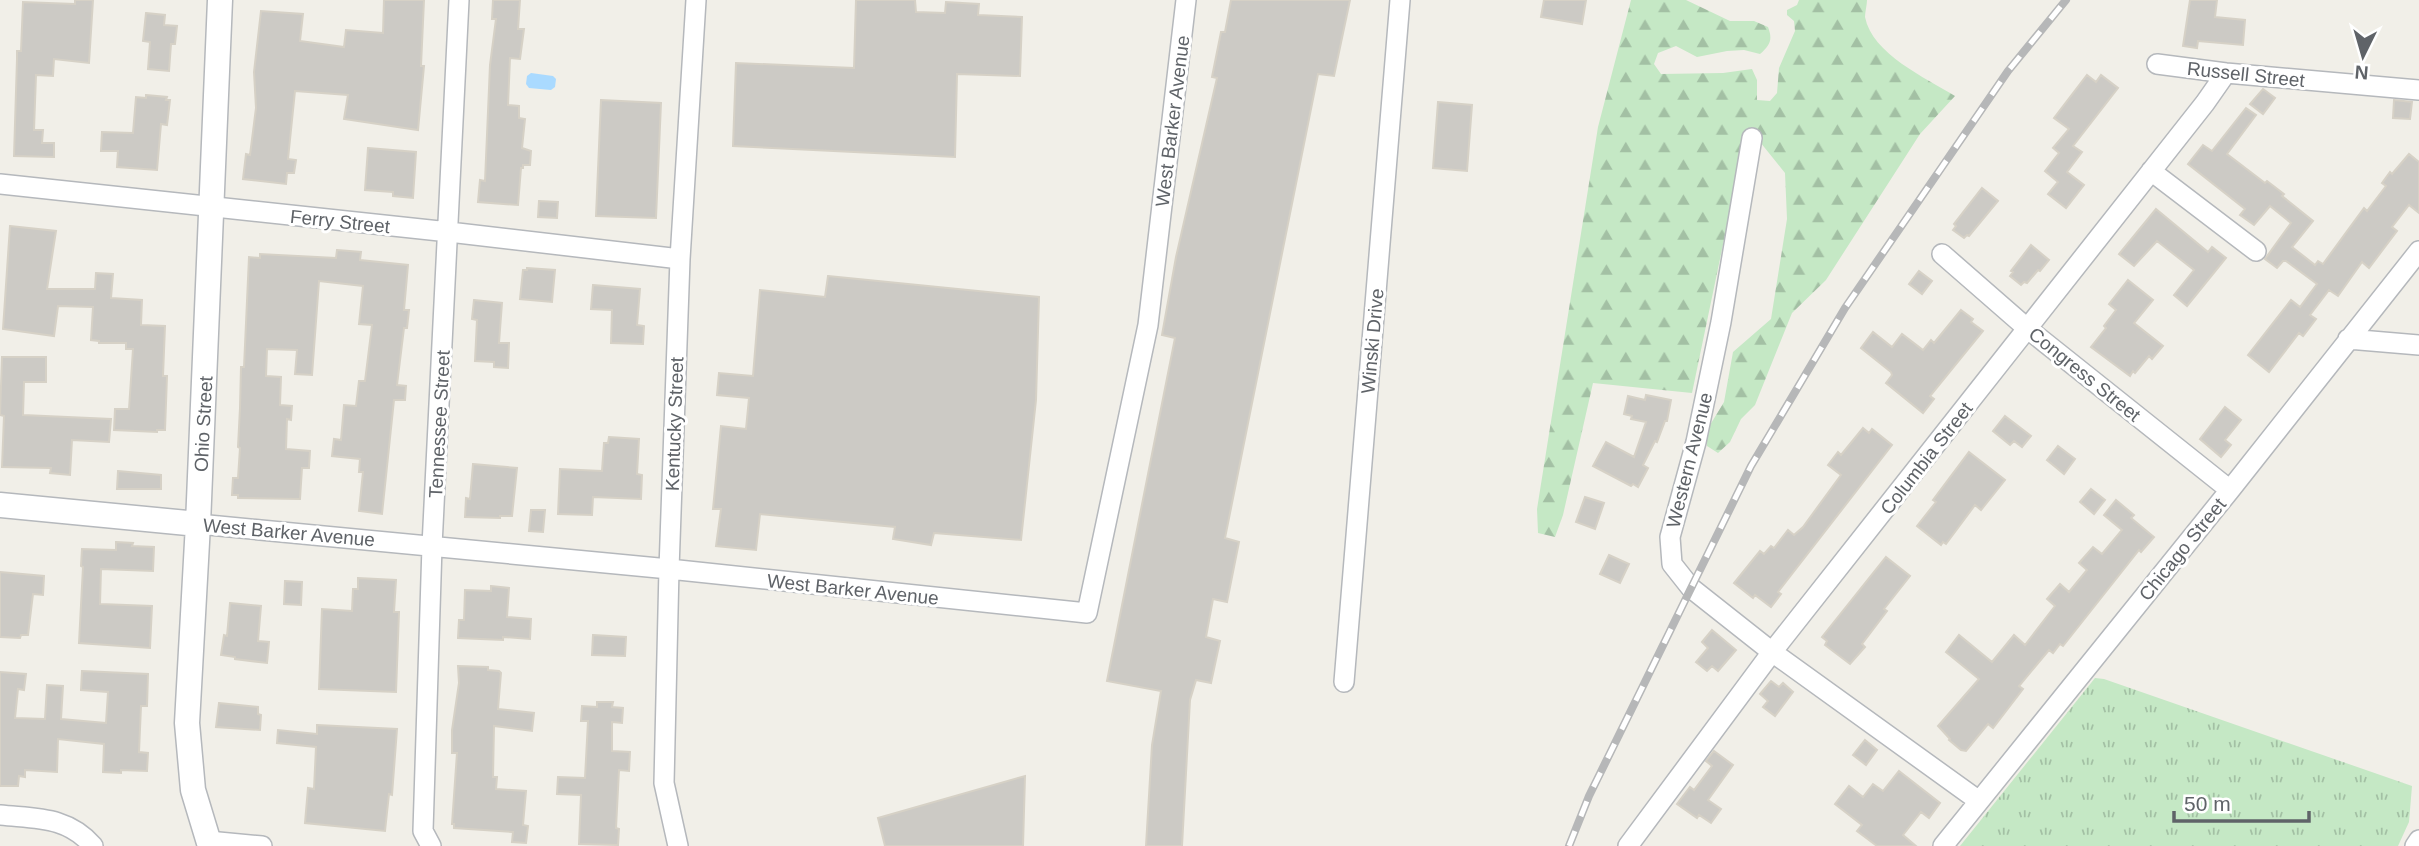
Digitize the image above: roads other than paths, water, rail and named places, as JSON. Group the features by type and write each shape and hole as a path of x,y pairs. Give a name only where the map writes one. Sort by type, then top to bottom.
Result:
{"street":[{"name":"Ohio Street","path":"209,843 193,790 187,723 220,0"},
{"name":"Tennessee Street","path":"431,846 423,831 432,546 459,0"},
{"name":"Kentucky Street","path":"678,846 664,783 680,259 696,0"},
{"name":"West Barker Avenue","path":"0,505 669,569 1087,613 1148,325 1186,0"},
{"name":"Winski Drive","path":"1344,682 1400,0"},
{"name":"Russell Street","path":"2157,64 2226,73 2419,90"},
{"name":"Columbia Street","path":"1628,846 1772,652 2226,73"},
{"name":"Western Avenue","path":"1752,138 1721,322 1696,442 1670,537 1672,564 1691,588 1772,652 1979,801"},
{"path":"2151,171 2256,251"},
{"name":"Ferry Street","path":"0,184 680,259"},
{"name":"Chicago Street","path":"1943,846 2230,491 2419,251"},
{"name":"Congress Street","path":"1942,254 2028,328 2230,491"},
{"path":"2348,340 2419,345"},
{"path":"0,815 57,821 75,829 93,846"},
{"path":"2415,846 2419,840"},
{"path":"209,843 262,846"}],"water":[{"path":"531,73 553,76 556,79 555,87 551,90 529,88 526,84 527,76"}],"railway":[{"path":"1569,846 1589,796 1751,466 1845,308 2008,71 2066,0"}]}
